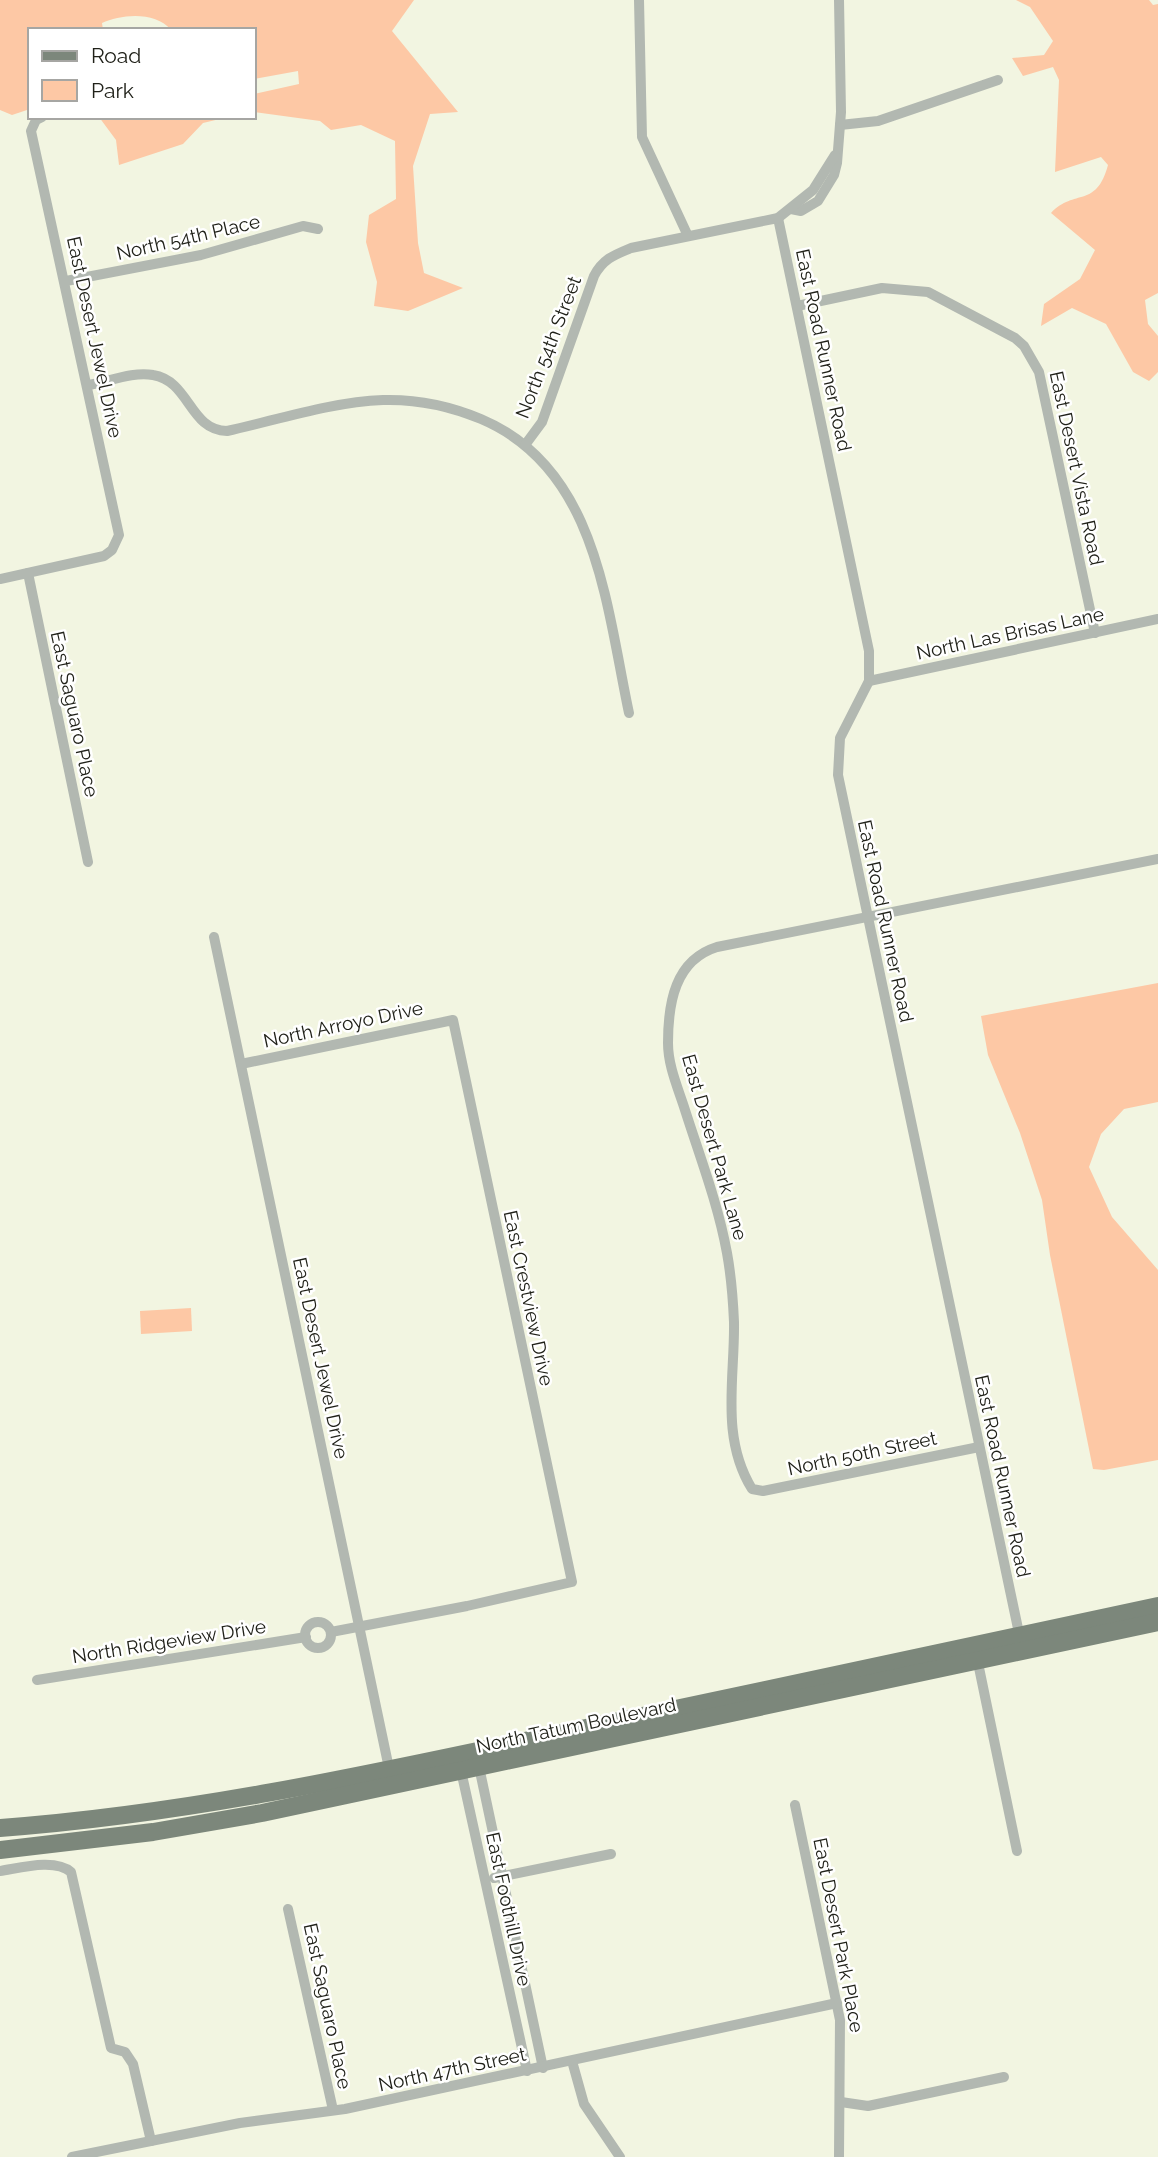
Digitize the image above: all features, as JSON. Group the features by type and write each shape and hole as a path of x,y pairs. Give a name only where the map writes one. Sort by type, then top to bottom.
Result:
{"main road":[{"name":"North Tatum Boulevard","path":"0,1850 211,1823 391,1777 1022,1643 1158,1606"},
{"name":"North Tatum Boulevard","path":"1022,1643 1158,1622"},
{"name":"North Tatum Boulevard","path":"0,1828 146,1814 391,1777"},
{"path":"0,1841 25,1848"}],"street":[{"path":"639,0 642,137 688,236"},
{"path":"778,218 791,209 801,211 818,201 834,174 840,125 839,0"},
{"path":"840,125 878,121 998,80"},
{"name":"East Desert Jewel Drive","path":"28,573 104,556 112,550 119,534 89,386 31,131 38,119"},
{"name":"North 54th Street","path":"89,386 152,374 172,381 203,424 215,431 227,431 360,402 405,400 468,414 494,425 526,445 542,422 593,276 600,265 609,257 632,248 778,218"},
{"name":"East Road Runner Road","path":"778,218 869,651 869,681 845,726 837,760 867,916 1022,1643"},
{"name":"North 54th Place","path":"66,281 201,255 303,226 318,229"},
{"name":"East Desert Vista Road","path":"797,306 883,288 912,289 939,296 1024,346 1039,372 1095,633"},
{"path":"526,445 567,492 583,521 598,570 629,713"},
{"path":"0,579 28,573"},
{"name":"East Saguaro Place","path":"28,573 88,862"},
{"name":"North Las Brisas Lane","path":"869,681 1158,619"},
{"path":"867,916 1158,859"},
{"name":"East Desert Park Lane","path":"752,1489 737,1454 730,1401 734,1323 724,1239 671,1065 669,1023 677,980 686,966 707,950 867,916"},
{"name":"East Desert Jewel Drive","path":"214,937 391,1777"},
{"name":"North Arroyo Drive","path":"241,1064 453,1020"},
{"name":"East Crestview Drive","path":"453,1020 572,1581"},
{"name":"North 50th Street","path":"752,1489 763,1491 979,1447"},
{"name":"North Ridgeview Drive","path":"331,1632 572,1581"},
{"name":"North Ridgeview Drive","path":"316,1622 324,1623 331,1632 329,1641 323,1647 310,1645 306,1637 307,1629 316,1622"},
{"name":"North Ridgeview Drive","path":"37,1680 306,1637"},
{"path":"976,1653 1017,1851"},
{"name":"East Foothill Drive","path":"468,1761 501,1876 542,2068"},
{"name":"East Foothill Drive","path":"468,1761 485,1880 527,2071"},
{"name":"East Desert Park Place","path":"795,1805 842,2036 839,2157"},
{"path":"485,1880 611,1854"},
{"path":"0,1871 54,1865 65,1867 75,1879 111,2048 125,2052 134,2064 151,2141"},
{"name":"East Saguaro Place","path":"288,1909 333,2110"},
{"name":"North 47th Street","path":"72,2157 265,2119 333,2110 542,2068 837,2003"},
{"path":"572,2061 584,2104 620,2157"},
{"path":"841,2102 868,2106 1004,2077"}],"green space":[{"path":"0,0 414,0 392,31 458,112 430,114 413,166 418,243 424,273 463,288 408,311 374,306 377,282 366,242 369,215 396,199 395,141 361,125 331,130 320,121 256,112 256,94 299,84 298,71 256,79 256,28 169,28 148,17 128,16 102,23 103,28 28,28 28,110 12,115 0,110"},
{"path":"1016,0 1149,0 1153,5 1158,4 1158,293 1145,300 1148,324 1158,336 1158,372 1149,381 1133,372 1106,324 1072,308 1041,326 1044,304 1080,279 1095,250 1051,213 1068,201 1091,193 1097,188 1108,165 1101,157 1055,172 1059,80 1053,67 1023,76 1012,58 1044,55 1053,41 1030,7"},
{"path":"100,119 220,119 203,123 183,144 119,165 116,140"},
{"path":"1158,983 1158,1102 1124,1109 1101,1134 1089,1167 1112,1217 1158,1270 1158,1460 1104,1470 1093,1469 1050,1255 1042,1200 1020,1133 988,1055 981,1016"},
{"path":"191,1308 192,1331 141,1334 140,1311"}]}
